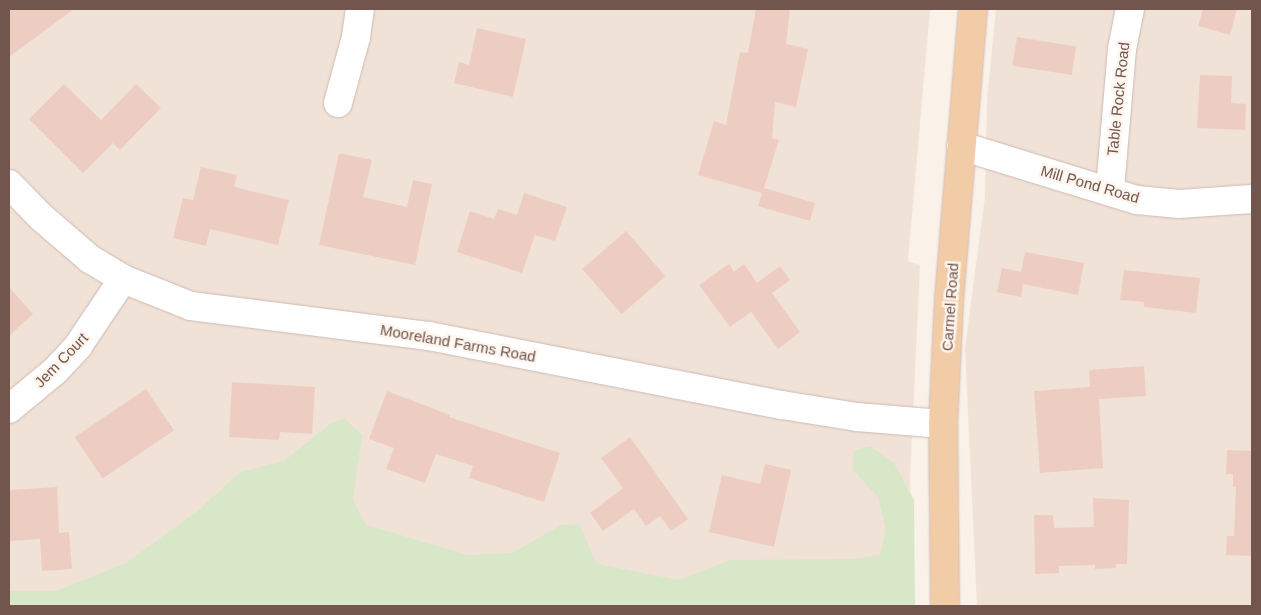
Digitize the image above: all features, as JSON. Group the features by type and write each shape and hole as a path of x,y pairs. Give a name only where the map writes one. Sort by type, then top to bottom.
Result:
{"main road":[{"name":"Carmel Road","path":"945,606 943,424 961,146 973,9"}],"street":[{"path":"338,103 356,37 360,9"},
{"name":"Table Rock Road","path":"1110,189 1122,49 1130,9"},
{"name":"Mill Pond Road","path":"961,146 1110,189 1137,200 1179,204 1252,199"},
{"name":"Mooreland Farms Road","path":"9,184 79,251 122,279 168,298 223,312 330,322 429,336 857,417 943,424"},
{"name":"Jem Court","path":"9,409 55,371 78,346 122,279"}],"shaded area":[{"path":"9,9 930,9 908,261 920,265 910,477 913,606 9,606"},
{"path":"996,9 1252,9 1252,606 977,606 965,348 985,197 987,99"}],"green space":[{"path":"344,418 362,435 353,500 366,525 468,555 512,553 561,525 579,524 597,564 679,580 730,560 854,559 880,555 886,530 878,497 853,470 854,451 870,446 894,463 914,500 915,606 9,606 9,591 56,591 126,563 200,509 240,472 284,461 330,424"}],"building":[{"path":"9,9 74,9 9,57"},
{"path":"756,9 790,9 786,44 808,49 796,107 775,102 772,138 779,140 764,188 815,203 810,221 758,206 762,193 698,175 714,121 726,125 740,52 748,53"},
{"path":"1203,9 1237,9 1230,35 1198,26"},
{"path":"477,28 526,39 513,97 454,83 459,62 469,65"},
{"path":"1017,37 1076,46 1072,75 1012,66"},
{"path":"1200,75 1232,76 1231,103 1246,104 1245,130 1197,128"},
{"path":"64,84 101,120 136,84 161,108 120,150 113,143 83,173 29,119"},
{"path":"339,153 372,160 363,197 407,207 413,180 432,184 415,265 319,245"},
{"path":"201,167 237,175 234,187 289,200 278,245 210,229 206,246 173,238 183,198 193,200"},
{"path":"524,193 567,207 555,241 535,235 522,273 457,252 470,211 494,219 498,209 517,215"},
{"path":"626,231 665,276 622,314 582,269"},
{"path":"1025,252 1084,263 1078,295 1023,284 1021,297 997,292 1002,268 1021,272"},
{"path":"729,264 734,272 744,264 757,283 780,266 790,280 772,293 800,332 778,349 751,312 730,327 699,285"},
{"path":"1124,270 1200,278 1196,313 1144,307 1144,302 1120,300"},
{"path":"9,287 33,314 9,336"},
{"path":"1144,366 1146,396 1099,399 1103,468 1040,473 1034,391 1090,387 1089,370"},
{"path":"232,382 315,387 312,434 280,432 279,440 229,437"},
{"path":"146,389 174,430 103,479 75,437"},
{"path":"387,391 450,415 449,417 560,453 544,502 469,478 473,466 436,454 425,483 386,469 394,448 369,439"},
{"path":"630,437 688,519 671,531 660,516 646,526 634,509 603,531 590,513 623,488 601,458"},
{"path":"1227,450 1252,451 1252,556 1226,555 1227,536 1234,536 1236,487 1233,487 1233,474 1226,474"},
{"path":"765,464 791,470 774,547 709,532 722,475 760,484"},
{"path":"57,487 59,533 69,532 72,569 42,571 40,539 9,541 9,490"},
{"path":"1093,498 1129,500 1127,564 1116,564 1116,568 1095,569 1095,565 1059,566 1059,573 1035,574 1034,515 1053,515 1054,528 1094,527"}]}
